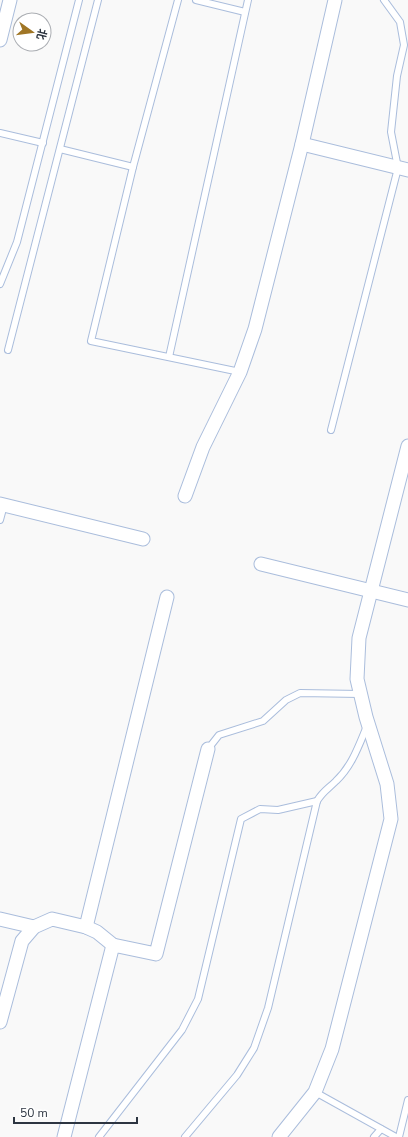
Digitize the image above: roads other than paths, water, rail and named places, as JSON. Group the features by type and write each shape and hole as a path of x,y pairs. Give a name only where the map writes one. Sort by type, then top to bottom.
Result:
{"street":[{"path":"0,40 10,0"},
{"path":"185,496 203,447 240,372 254,329 302,144 335,0"},
{"path":"302,144 403,169"},
{"path":"279,1137 315,1092 332,1049 391,819 387,784 368,724 357,679 359,638 408,446"},
{"path":"2,504 143,539"},
{"path":"261,564 408,600"},
{"path":"86,927 167,596"},
{"path":"0,1022 22,941 34,927 52,920 86,927 97,932 113,945 156,954 208,749"},
{"path":"0,919 34,927"},
{"path":"64,1137 113,945"}],"lane":[{"path":"0,284 17,242 79,0"},
{"path":"8,350 98,0"},
{"path":"178,0 133,167 91,341 240,372"},
{"path":"196,0 245,12"},
{"path":"169,357 248,0"},
{"path":"331,430 403,169 391,132 396,76 404,45 400,22 384,0"},
{"path":"0,133 43,143"},
{"path":"60,149 133,167"},
{"path":"0,520 2,504"},
{"path":"208,749 219,735 263,720 286,700 300,693 360,694"},
{"path":"185,1137 237,1075 254,1048 268,1008 317,801 323,791 337,781 354,758 368,724"},
{"path":"99,1137 182,1030 198,999 241,818 260,809 278,810 317,801"},
{"path":"315,1092 397,1137 408,1100"},
{"path":"374,1137 381,1128"}]}
